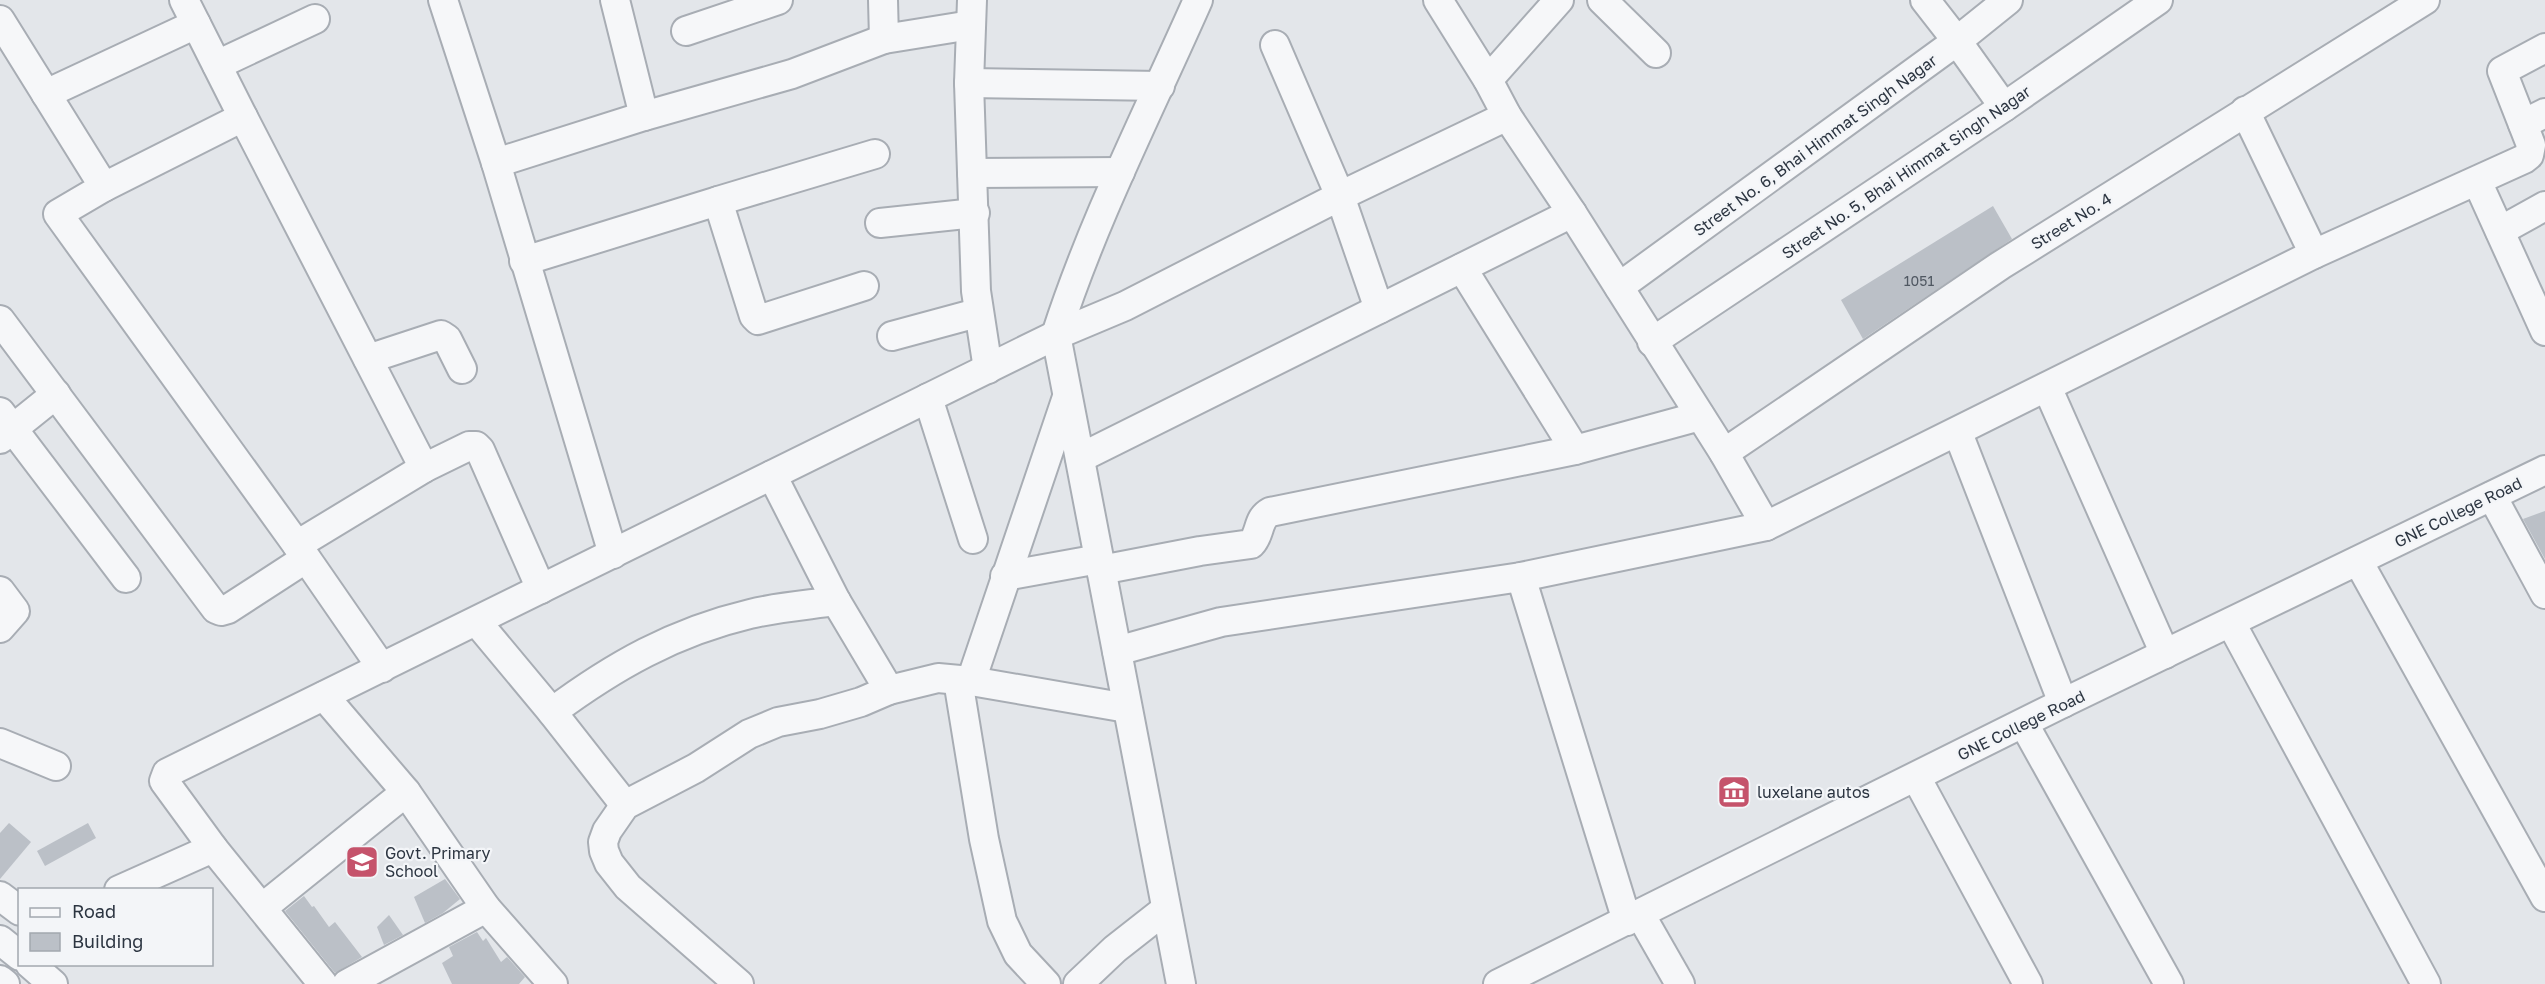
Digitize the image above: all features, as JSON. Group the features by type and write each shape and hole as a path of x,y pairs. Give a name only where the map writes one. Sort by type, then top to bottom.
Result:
{"street":[{"path":"443,0 496,163 613,554"},
{"path":"615,0 644,116"},
{"path":"686,31 778,0"},
{"path":"883,0 884,39"},
{"path":"1181,984 1056,335 1069,295 1120,172 1198,0"},
{"path":"1438,0 1508,116 1724,453 1766,526"},
{"path":"1488,80 1559,0"},
{"path":"1602,0 1656,53"},
{"path":"1925,0 2004,107"},
{"name":"Street No. 6, Bhai Himmat Singh Nagar","path":"1619,287 1957,41 2008,0"},
{"name":"Street No. 5, Bhai Himmat Singh Nagar","path":"1652,342 2004,107 2158,0"},
{"name":"Street No. 4","path":"1724,453 2001,265 2244,111 2426,0"},
{"path":"46,94 190,12 424,468"},
{"path":"496,163 644,116 792,74 884,39 971,12 969,83 978,313 988,369"},
{"path":"217,65 315,19"},
{"path":"0,20 104,187"},
{"path":"1275,45 1340,196 1379,309"},
{"path":"1117,651 1221,622 1521,577 1766,526 1958,433 2314,254 2477,181 2529,155 2534,118 2502,71 2545,48"},
{"path":"969,83 1160,86"},
{"path":"2244,111 2314,254"},
{"path":"323,984 213,848 164,782 167,773 1056,335 1125,306 1340,196 1508,116"},
{"path":"243,117 104,187 58,214 301,552 381,668"},
{"path":"524,261 876,154"},
{"path":"972,173 1120,172"},
{"path":"2477,181 2545,330"},
{"path":"718,201 754,316 758,320 864,286"},
{"path":"2500,231 2545,206"},
{"path":"880,222 975,213"},
{"path":"1080,458 1572,213"},
{"path":"1462,268 1575,450"},
{"path":"892,336 978,313"},
{"path":"0,321 216,609 221,611 228,609 301,552 424,468 469,446 476,446 480,450 541,589"},
{"path":"368,359 441,335 447,339 462,369"},
{"path":"2047,387 2165,654"},
{"path":"56,394 4,427 126,578"},
{"path":"1046,984 1018,954 1002,921 984,839 964,680 1005,576 1067,397"},
{"path":"928,398 973,539"},
{"path":"1005,576 1251,544 1255,540 1262,519 1270,512 1575,450 1700,416"},
{"path":"1958,433 2063,703"},
{"name":"GNE College Road","path":"1498,984 2063,703 2545,470"},
{"path":"772,475 836,601 889,690"},
{"path":"2492,496 2545,594"},
{"path":"2358,561 2545,897"},
{"path":"1521,577 1634,918 1680,984"},
{"path":"0,591 15,611 0,628"},
{"path":"552,712 588,686 652,648 693,631 752,613 836,601"},
{"path":"477,621 625,805"},
{"path":"2231,623 2426,984"},
{"path":"739,984 628,886 609,863 603,842 625,805 696,768 749,734 778,722 820,714 861,702 889,690 938,678 964,680 1127,708"},
{"path":"324,696 406,792 486,908 553,984"},
{"path":"2024,724 2169,984"},
{"path":"0,743 56,766"},
{"path":"1916,777 2028,984"},
{"path":"262,908 406,792"},
{"path":"124,888 213,848"},
{"path":"0,896 18,910"},
{"path":"347,984 486,908"},
{"path":"1078,984 1114,949 1166,909"},
{"path":"0,940 18,956"},
{"path":"0,980 5,984"}],"building":[{"path":"1993,206 2012,239 1863,339 1841,300"},
{"path":"2545,511 2545,559 2523,519"},
{"path":"9,823 31,842 0,879 0,833"},
{"path":"88,823 96,838 45,866 37,851"},
{"path":"445,879 460,899 443,913 425,923 414,897"},
{"path":"304,896 329,927 335,922 362,957 335,973 285,911"},
{"path":"389,915 403,935 384,945 377,927"},
{"path":"477,932 483,941 486,938 501,962 507,957 525,977 519,984 452,984 442,963 453,956 449,947"}],"place":[{"name":"luxelane autos","path":"1734,792"},
{"name":"Govt. Primary School","path":"362,862"}]}
